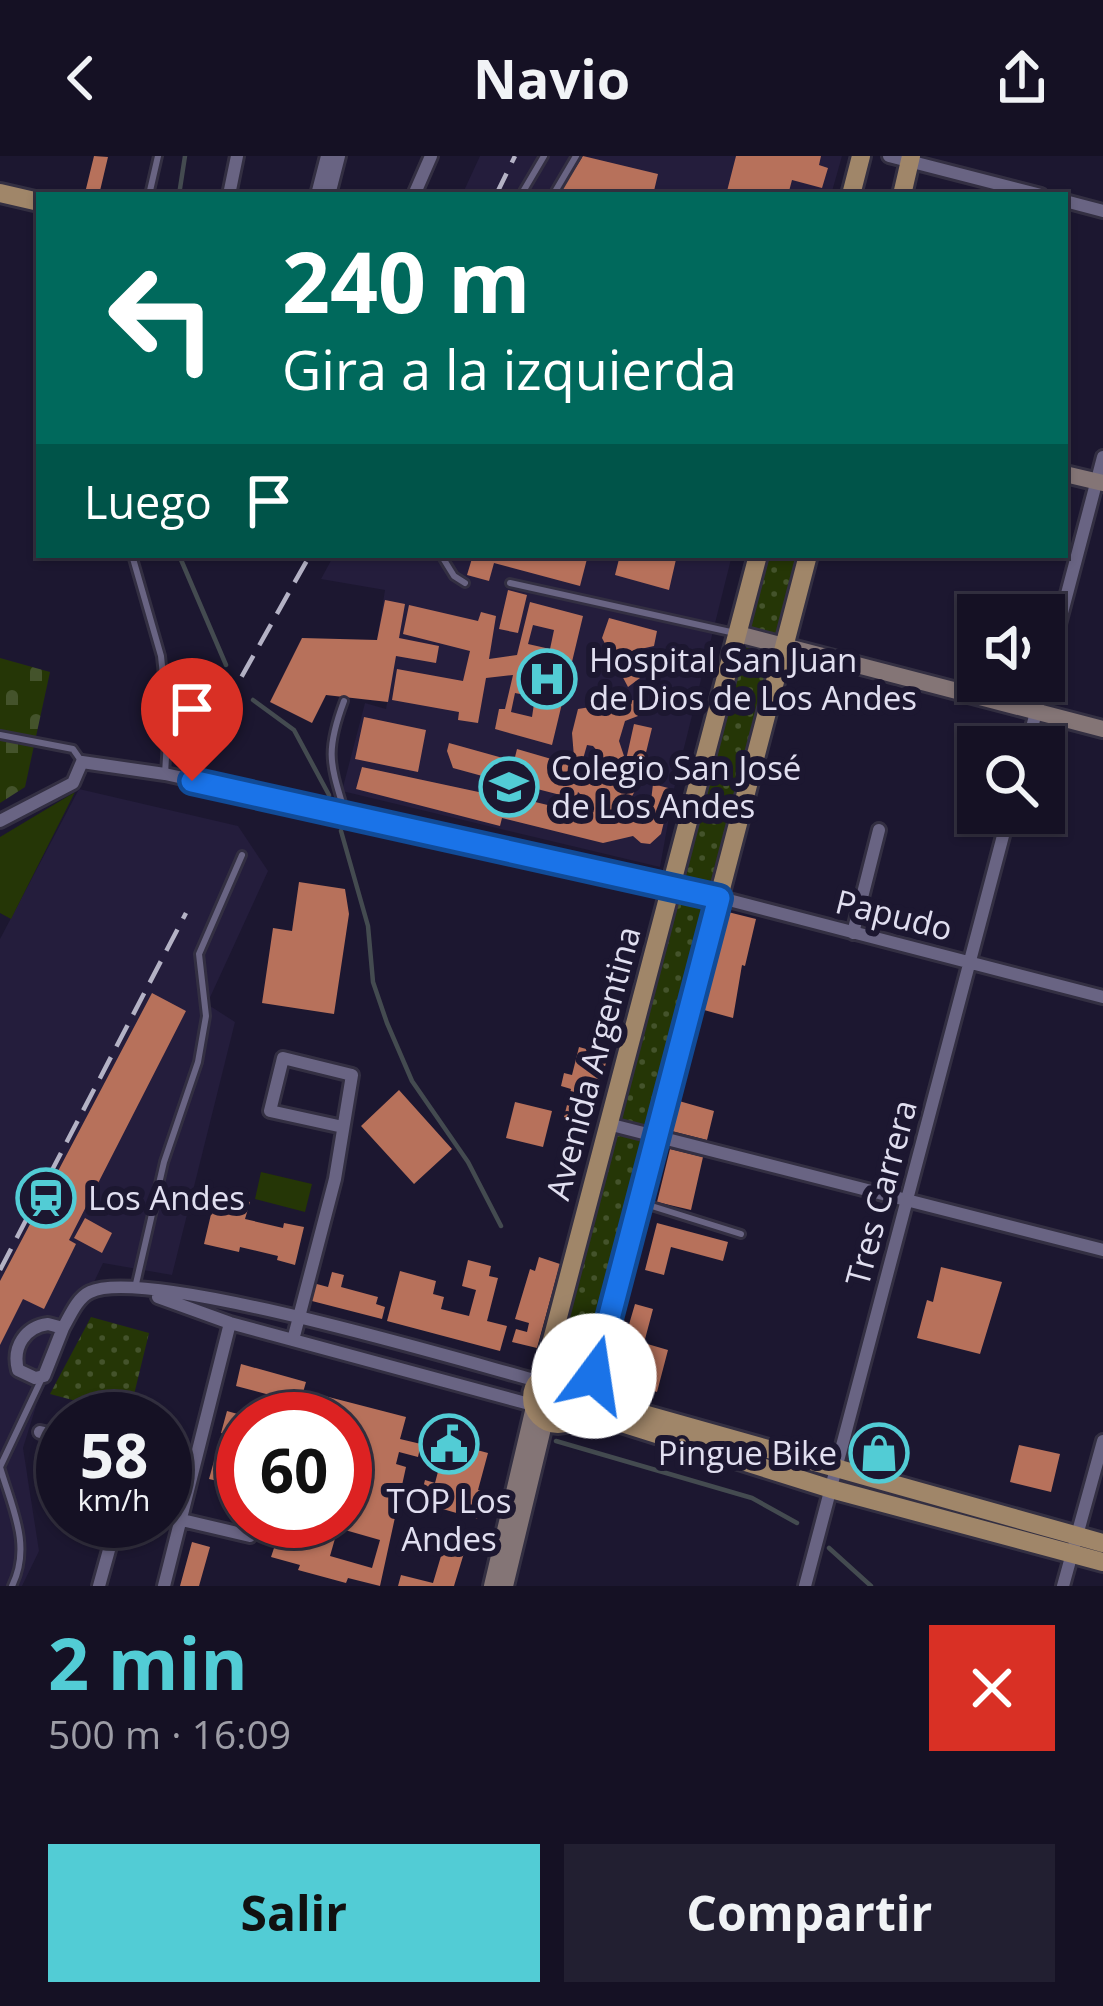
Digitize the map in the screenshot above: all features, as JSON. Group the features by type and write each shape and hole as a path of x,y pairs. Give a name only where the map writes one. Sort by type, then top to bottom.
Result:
{"main road":[{"path":"851,192 861,156"},
{"path":"903,192 911,159"},
{"path":"0,193 36,201"},
{"path":"1068,474 1100,482"},
{"name":"Avenida Argentina","path":"537,1411 540,1380 757,558"},
{"path":"537,1411 565,1423 594,1376 807,558"},
{"path":"738,634 1103,729"},
{"path":"540,1380 563,1373 578,1382 582,1400"},
{"path":"582,1400 833,1480 1075,1545 1103,1562"},
{"path":"490,1586 537,1411"},
{"path":"505,1586 537,1411"},
{"path":"1075,1545 1103,1543"}],"street":[{"path":"230,190 237,156"},
{"path":"317,192 327,156"},
{"path":"330,192 339,156"},
{"path":"415,192 431,156"},
{"path":"889,156 1030,192"},
{"path":"1068,202 1103,211"},
{"path":"1065,606 1103,458"},
{"path":"1032,726 1039,702"},
{"path":"0,821 73,782 82,762"},
{"name":"Papudo","path":"82,762 165,774 671,886 1103,997"},
{"path":"854,933 879,830"},
{"name":"Tres Carrera","path":"805,1586 1004,834"},
{"path":"293,1340 344,1127 352,1075 283,1058 270,1111 344,1127"},
{"path":"608,1124 1103,1250"},
{"path":"135,1288 230,1323 537,1411"},
{"path":"63,1328 32,1327 16,1354 18,1370 42,1378 74,1308 91,1291 135,1288 299,1317 540,1380"},
{"path":"192,1472 230,1323"},
{"path":"1064,1586 1103,1441"},
{"path":"99,1586 110,1548"},
{"path":"164,1586 173,1548"}],"lane":[{"path":"149,192 158,156"},
{"path":"522,192 544,156"},
{"path":"555,192 576,156"},
{"path":"133,558 161,656 168,724 165,774"},
{"path":"444,558 464,583"},
{"path":"510,584 738,634"},
{"path":"344,701 329,760 345,813"},
{"path":"0,735 73,749 82,762"},
{"path":"135,1288 164,1162 198,1062 206,1016 199,954 242,855"},
{"path":"638,1202 741,1234"},
{"path":"12,1586 23,1565 23,1547 0,1467 42,1378"}],"shaded area":[{"path":"480,156 842,156 832,192 463,192"},
{"name":"Hospital San Juan de Dios de Los Andes","path":"332,558 731,558 675,784 660,867 342,791 365,703 386,709 397,646 377,640 385,590 321,579"},
{"path":"79,789 238,826 268,871 207,1004 235,1022 172,1275 103,1263 42,1392 36,1392 23,1448 39,1551 22,1586 0,1586 0,939"}],"green space":[{"path":"760,558 796,558 590,1374 555,1363"},
{"path":"0,658 50,672 25,787 0,803"},
{"path":"75,792 11,919 0,913 0,837"},
{"path":"261,1172 312,1184 305,1212 255,1199"},
{"path":"91,1317 149,1333 135,1392 51,1392"}],"building":[{"path":"94,156 108,157 100,192 85,192"},
{"path":"583,156 658,174 654,192 560,192"},
{"path":"736,156 821,156 819,165 828,168 822,188 792,180 789,192 727,192"},
{"path":"472,558 587,558 580,586 494,563 489,581 467,575"},
{"path":"619,558 676,558 669,590 615,575"},
{"path":"508,590 527,595 518,633 499,629"},
{"path":"385,600 405,604 399,638 439,646 436,663 396,656 388,702 326,695 312,723 270,702 302,638 377,640"},
{"path":"530,602 583,616 552,745 495,729 513,675 486,678 478,723 458,720 459,712 392,700 397,669 463,681 470,651 403,634 409,605 478,621 481,612 496,616 489,659 517,655","holes":["533,625 554,630 550,649 528,644","515,693 535,697 532,717 511,712"]},
{"path":"609,618 657,631 654,646 627,652 626,657 644,675 628,687 602,638"},
{"path":"634,700 638,716 625,721 619,741 624,756 609,764 587,745 583,759 574,757 572,733 578,709"},
{"path":"364,717 426,730 418,772 355,759"},
{"path":"634,724 652,728 641,773 624,769"},
{"path":"449,743 514,761 517,749 572,765 570,770 582,773 585,765 641,780 626,807 649,818 653,784 672,789 661,834 650,844 633,836 603,843 502,818 500,826 356,789 362,767 502,797 486,777 453,768","holes":["510,782 576,799 578,792 590,803 581,813 531,801"]},
{"path":"299,882 345,889 349,914 334,1014 262,1003 273,928 292,931"},
{"path":"728,912 756,919 733,1018 704,1010"},
{"path":"152,993 186,1011 69,1240 76,1244 44,1309 23,1299 0,1345 0,1281"},
{"path":"579,1047 608,1055 590,1124 564,1117 571,1089 561,1086 564,1073 572,1075"},
{"path":"399,1090 452,1149 414,1184 361,1126"},
{"path":"679,1101 714,1111 707,1140 671,1131"},
{"path":"515,1102 552,1111 543,1147 506,1138"},
{"path":"670,1149 703,1157 691,1210 657,1202"},
{"path":"216,1193 250,1202 245,1219 283,1228 284,1223 304,1227 295,1265 240,1247 239,1252 204,1244"},
{"path":"85,1218 112,1233 102,1253 74,1238"},
{"path":"657,1223 728,1242 723,1261 671,1247 664,1275 645,1270"},
{"path":"539,1257 560,1264 537,1348 512,1342 516,1329 527,1332 529,1323 515,1319 530,1269 535,1271"},
{"path":"468,1260 491,1266 489,1276 498,1278 487,1321 507,1326 500,1351 387,1321 400,1271 436,1281 433,1294 444,1297 441,1309 469,1316 476,1290 462,1286"},
{"path":"941,1267 1002,1282 980,1354 917,1338 927,1300 933,1302"},
{"path":"332,1272 344,1275 341,1287 378,1297 376,1304 385,1307 382,1319 308,1300 313,1283 328,1287"},
{"path":"635,1304 653,1309 644,1343 668,1350 657,1392 613,1379"},
{"path":"241,1364 306,1382 303,1392 259,1392 236,1386"},
{"path":"372,1408 406,1417 400,1439 421,1444 418,1457 399,1452 396,1464 406,1467 380,1586 348,1578 346,1583 271,1557 274,1548 332,1548 330,1556 372,1568 380,1540 372,1538"},
{"path":"449,1430 465,1435 462,1446 488,1453 478,1490 484,1491 477,1519 429,1505 432,1495 422,1492 425,1480 435,1483"},
{"path":"1019,1445 1060,1454 1051,1492 1010,1482"},
{"path":"192,1542 210,1547 199,1586 180,1586"},
{"path":"444,1546 464,1553 454,1586 398,1586 401,1575 433,1583"}],"waterway":[{"path":"179,192 185,156"},
{"path":"180,558 226,665"},
{"path":"253,700 294,730 329,795"},
{"path":"341,831 368,926 373,982 387,1023 412,1081 468,1162 501,1226"},
{"path":"556,1441 752,1498 797,1523"},
{"path":"829,1548 871,1586"}],"railway":[{"path":"497,192 515,156"},
{"path":"224,708 308,558"},
{"path":"0,1270 186,913"}],"place":[{"name":"Hospital San Juan de Dios de Los Andes","path":"547,679"},
{"name":"Colegio San José de Los Andes","path":"509,787"},
{"name":"Los Andes","path":"46,1198"},
{"name":"TOP Los Andes","path":"449,1444"},
{"name":"Pingue Bike","path":"879,1453"}],"route":[{"path":"192,781 719,898 594,1376"}]}
